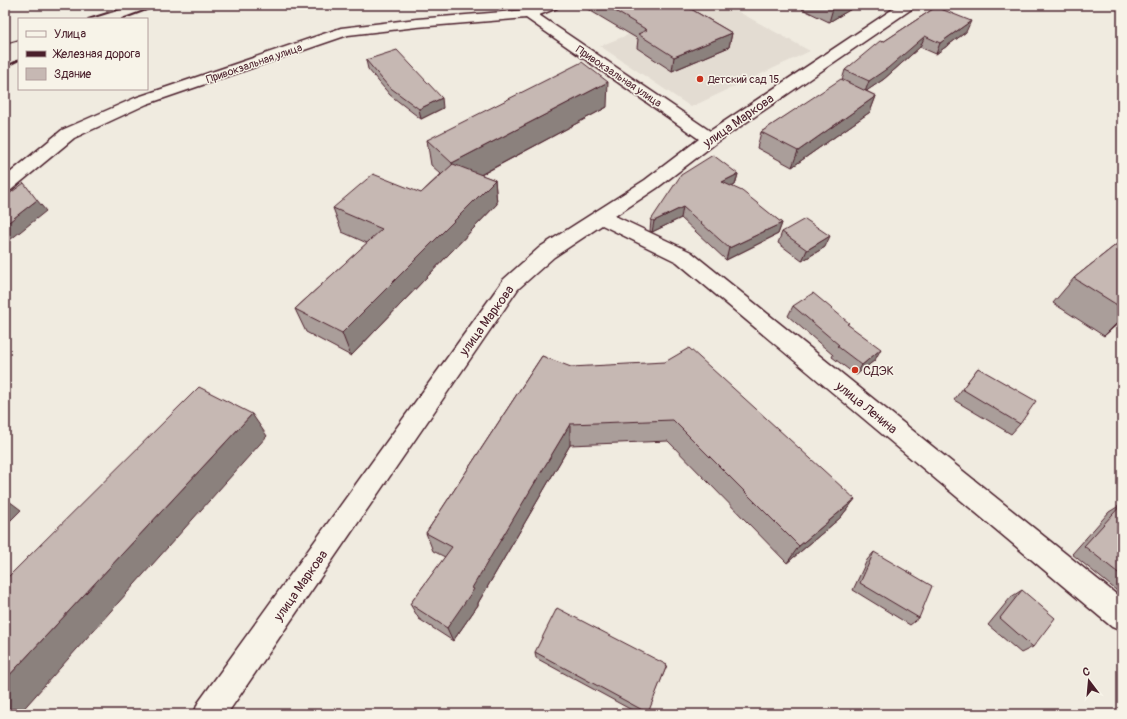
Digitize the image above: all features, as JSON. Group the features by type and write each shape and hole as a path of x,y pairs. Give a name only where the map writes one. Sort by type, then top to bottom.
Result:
{"street":[{"name":"Привокзальная улица","path":"5,186 68,134 141,101 346,31 417,23 529,14 552,5"},
{"name":"улица Маркова","path":"210,714 511,284 547,252 651,184 710,139 908,5"},
{"name":"Привокзальная улица","path":"529,14 710,139"},
{"name":"улица Ленина","path":"600,216 684,257 1122,617"}],"shaded area":[{"name":"Детский сад 15","path":"702,5 726,5 810,51 691,107 600,46"}],"building":[{"path":"605,5 684,5 732,33 674,57 638,34 647,30"},
{"path":"936,7 971,21 940,43 925,36 888,68 869,81 845,70 880,41 883,42"},
{"path":"397,50 442,98 419,109 388,86 366,60"},
{"path":"582,62 608,82 452,163 427,140"},
{"path":"841,79 876,96 798,151 761,132"},
{"path":"713,155 738,174 722,182 742,191 782,223 729,248 683,207 654,221 651,220 681,175"},
{"path":"453,164 495,180 342,333 295,309 382,229 333,208 373,174 421,193"},
{"path":"24,183 37,200 5,225 5,197"},
{"path":"805,219 830,236 807,250 782,232"},
{"path":"1122,240 1122,308 1074,278"},
{"path":"813,293 849,323 847,324 881,349 862,365 837,346 839,345 793,306"},
{"path":"689,348 855,499 799,546 673,420 570,424 472,588 474,589 447,628 410,604 452,547 426,533 542,356 571,367 665,362"},
{"path":"978,368 1036,401 1020,424 962,389"},
{"path":"199,387 252,414 5,680 5,580"},
{"path":"1122,504 1122,576 1084,546"},
{"path":"874,552 932,586 919,618 860,583"},
{"path":"1022,590 1055,618 1033,647 1000,618"},
{"path":"557,608 667,665 648,713 535,652"}],"railway":[{"path":"91,18 133,5"},
{"path":"125,18 160,5"},
{"path":"5,44 18,40"},
{"path":"5,67 18,60"}],"place":[{"name":"Детский сад 15","path":"700,79"},
{"name":"СДЭК","path":"855,370"}]}
